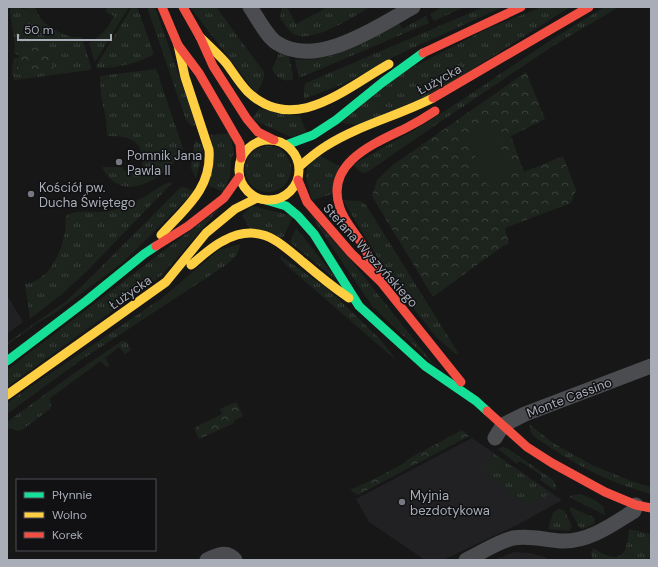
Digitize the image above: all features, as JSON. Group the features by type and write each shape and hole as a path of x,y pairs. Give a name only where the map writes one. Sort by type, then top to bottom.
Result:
{"main road":[{"path":"144,254 200,192 208,174 210,162 210,150 185,77 178,45 162,7"},
{"path":"183,7 200,37 213,66 247,120 258,132 286,145 295,154 299,167 298,180 294,188 288,194 274,200 261,199 249,193 243,186 239,177 238,167 246,150 254,144 264,140 274,140"},
{"path":"200,37 224,61 244,88 268,106 280,110 303,110 320,103 388,64 427,50 521,7"},
{"name":"Łużycka","path":"299,167 307,158 338,138 355,130 404,113 473,76 589,7"},
{"path":"178,45 199,73 231,126 240,144 241,158"},
{"path":"286,145 313,135 336,120 383,82 427,50"},
{"path":"453,97 473,76"},
{"path":"381,282 338,202 338,185 341,173 356,155 410,126 442,106"},
{"name":"Łużycka","path":"7,361 86,301 144,254 188,226 224,198 239,177"},
{"name":"Stefana Wyszyńskiego","path":"298,180 307,202 351,253 381,282 476,401"},
{"name":"Łużycka","path":"7,396 166,282 206,233 235,209 261,199"},
{"name":"Stefana Wyszyńskiego","path":"261,199 286,206 298,216 314,234 360,306 425,366 476,401 527,446 552,463 605,492 636,505 651,508"},
{"path":"166,282 204,256 216,245 228,238 240,235 257,234 271,237 283,245 328,283 360,306"}],"street":[{"path":"250,7 268,33 277,43 290,49 305,52 326,50 345,43 413,7"},
{"name":"Monte Cassino","path":"503,425 525,414 651,366"},
{"path":"495,438 503,425"},
{"path":"466,560 511,539 524,537 563,541 579,539 594,534 634,511 636,505"},
{"path":"207,560 220,554 227,554 235,560"}],"shaded area":[{"path":"7,295 23,322 7,334"},
{"path":"472,438 562,500 517,525 443,560 425,560 369,522 356,499"},
{"path":"514,552 529,553 545,557 548,560 494,560"}],"green space":[{"path":"11,7 21,7 22,9 35,7 40,18 54,30 65,35 82,37 91,67 90,70 15,80 12,72 14,58 18,58 16,74 33,33 28,31 22,33 19,55 14,54 15,46 10,11"},
{"path":"107,7 129,7 95,62 89,43 104,32 114,16 106,12"},
{"path":"132,7 137,7 154,54 127,65 111,68 97,68 96,66"},
{"path":"147,7 155,7 196,125 192,126 186,120"},
{"path":"190,7 216,7 264,72 262,83 256,93"},
{"path":"282,7 287,7 296,24 328,7 370,7 331,29 310,36 300,36 292,33 280,18"},
{"path":"442,7 464,7 434,21 430,14"},
{"path":"484,7 503,7 397,55 346,83 304,99 304,87 306,83"},
{"path":"542,7 570,7 427,98 358,125 341,123 400,74 487,29"},
{"path":"605,7 619,7 556,44 372,169 365,173 361,172 353,165 427,123 562,33"},
{"path":"426,16 429,23 299,78 295,59 309,60 336,54 361,43 398,22 402,29"},
{"path":"25,31 35,34 55,70 16,75 22,33"},
{"path":"279,53 289,57 293,77 292,80 282,80 272,69"},
{"path":"156,69 183,148 167,169 156,178 145,184 133,187 121,185 111,179 102,167 122,167 123,170 134,173 140,171 141,169 142,155 138,144 134,141 119,136 107,136 106,118 101,95 100,76"},
{"path":"526,72 545,119 511,136 524,172 563,156 576,190 571,203 505,228 509,244 503,246 433,297 372,196 377,180 394,164"},
{"path":"259,109 300,116 307,133 291,137 252,119"},
{"path":"492,124 511,174 487,185 466,134"},
{"path":"230,133 234,153 231,160 230,176 224,192 209,186 211,135"},
{"path":"196,140 204,147 196,178 191,168"},
{"path":"268,146 281,150 287,156 291,169 287,182 281,188 268,192 255,188 249,182 245,169 249,156 255,150"},
{"path":"319,155 339,166 332,194 312,200 306,177 307,167"},
{"path":"173,182 87,271 62,294 30,319 25,284 41,278 57,257 63,240 66,216 76,212 103,212 121,208 144,197 164,184"},
{"path":"183,187 194,191 122,263 55,313 39,322 7,345 7,343 65,302 180,188"},
{"path":"343,200 361,201 366,205 457,351 457,355 437,338 391,280"},
{"path":"252,206 293,216 283,238 250,229 242,215"},
{"path":"220,208 162,275 7,387 7,370"},
{"path":"309,213 353,263 435,366 372,306"},
{"path":"296,228 340,283 290,242"},
{"path":"240,244 237,253 226,265 81,360 7,414 7,403 162,298 219,250"},
{"path":"281,256 329,290 380,339 397,361 285,264 281,259"},
{"path":"122,341 127,342 131,350 125,354 119,347 105,358 109,364 109,367 106,367 101,361 50,398 50,409 22,430 17,431 10,428 7,430 7,422 73,374"},
{"path":"236,402 243,416 233,421 234,423 199,439 194,428 222,414 220,409"},
{"path":"530,425 553,443 592,465 631,481 651,487 651,494 610,480 571,461 535,437 531,432"},
{"path":"462,430 469,436 358,495 350,490 401,465 410,458"},
{"path":"503,447 507,448 553,480 556,486 555,490 540,480 542,476 520,461 517,464 498,449"},
{"path":"494,454 550,494 530,502 523,502 517,499 490,475 488,466"},
{"path":"580,494 597,501 603,507 605,515 569,497"},
{"path":"570,507 593,517 595,519 594,524 582,529 579,527 570,510"},
{"path":"558,509 564,510 572,526 569,531 548,529 553,513"},
{"path":"629,529 651,534 651,557 645,560 593,560 591,554 593,548 609,556 620,556 626,547"}],"traffic: fast":[{"path":"286,145 313,135 336,120 383,82 423,53"},
{"path":"266,200 286,206 298,216 314,234 359,306 425,366 476,401 487,411"},
{"path":"7,361 156,246"}],"traffic: slow":[{"path":"200,37 226,63 248,92 266,104 283,110 301,109 320,104 338,95 389,64"},
{"path":"161,235 188,207 195,197 206,176 209,164 209,150 185,77 178,45"},
{"path":"299,167 319,151 352,132 433,98"},
{"path":"263,140 275,140 286,145 294,153 299,164 299,170 297,182 286,195 275,200 263,200 252,195 244,187 239,176 239,164 244,153 252,145 263,140"},
{"path":"7,395 166,282 206,233 235,209 257,198"},
{"path":"191,265 210,249 223,241 247,233 257,233 266,236 284,247 349,298"}],"traffic: jam":[{"path":"162,7 178,45 199,73 240,144 241,158"},
{"path":"183,7 200,37 213,66 247,119 258,132 274,140"},
{"path":"423,53 521,7"},
{"path":"433,98 589,7"},
{"path":"381,282 365,249 342,213 337,192 339,179 346,167 355,157 367,148 435,111"},
{"path":"156,246 188,226 224,198 239,177"},
{"path":"298,180 307,202 351,253 381,282 461,382"},
{"path":"487,411 527,447 552,463 605,492 636,505 651,508"}],"place":[{"name":"Pomnik Jana Pawla II","path":"119,162"},
{"name":"Kościół pw. Ducha Świętego","path":"31,194"},
{"name":"Myjnia bezdotykowa","path":"402,502"}]}
